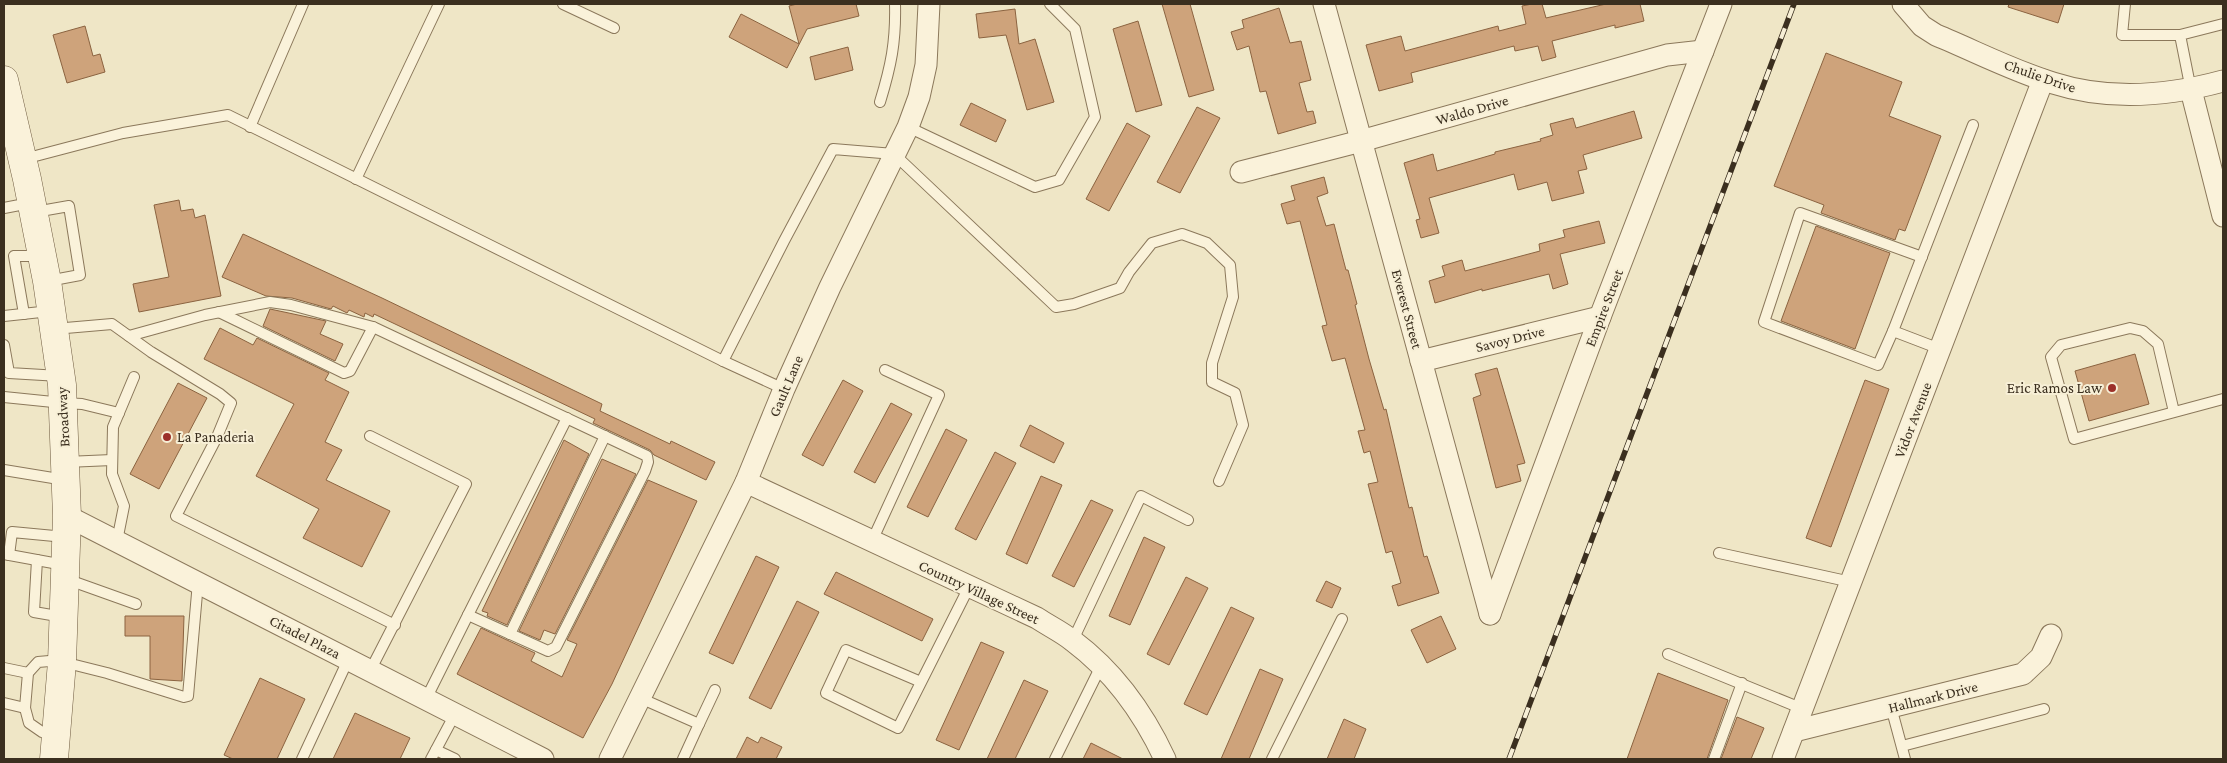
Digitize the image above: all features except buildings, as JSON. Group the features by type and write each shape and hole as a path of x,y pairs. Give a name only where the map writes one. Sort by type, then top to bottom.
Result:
{"main road":[{"name":"Broadway","path":"4,80 8,118 22,159 44,268 61,376 67,526 62,661 55,748"}],"street":[{"name":"Gault Lane","path":"610,759 746,482 784,389 908,127 919,96 926,65 929,4"},
{"name":"Everest Street","path":"1324,4 1490,614"},
{"name":"Empire Street","path":"1490,614 1600,317 1721,4"},
{"name":"Chulie Drive","path":"1904,4 1922,26 1936,35 2043,80 2088,91 2121,95 2154,95 2191,90 2223,81"},
{"name":"Waldo Drive","path":"1241,172 1361,141 1667,55 1703,50"},
{"name":"Vidor Avenue","path":"1783,759 2043,80"},
{"path":"2191,90 2222,206"},
{"name":"Savoy Drive","path":"1421,361 1600,317"},
{"name":"Country Village Street","path":"746,482 1037,618 1073,640 1100,666 1135,706 1156,740 1165,759"},
{"name":"Citadel Plaza","path":"67,526 117,541 543,759"},
{"name":"Hallmark Drive","path":"1794,731 2022,674 2041,657 2051,635"}],"lane":[{"path":"250,126 303,4"},
{"path":"356,179 439,4"},
{"path":"562,4 614,28"},
{"path":"880,102 892,65 896,30 895,4"},
{"path":"908,127 1035,187 1059,180 1095,117 1075,29 1050,4"},
{"path":"2125,4 2122,35 2180,35 2223,24"},
{"path":"2180,35 2191,90"},
{"path":"22,159 123,133 228,116 784,389"},
{"path":"1922,257 1800,213 1764,322 1878,365 1893,331 1922,257 1973,125"},
{"path":"724,361 784,240 833,150 894,154 1056,307 1074,304 1120,288 1134,264 1152,243 1182,234 1207,243 1230,265 1233,296 1212,363 1212,382 1235,393 1243,425 1219,480"},
{"path":"4,208 69,206 80,275 44,268 9,256"},
{"path":"9,256 24,314"},
{"path":"129,336 220,312 270,302 291,305 373,327 646,456 648,462 645,471 556,647 548,651 468,615"},
{"path":"220,312 344,373 350,372 373,327"},
{"path":"4,316 24,314 53,320 112,324 151,352 220,394 231,403 217,437 176,516 395,625"},
{"path":"2174,412 2158,344 2143,331 2130,328 2060,345 2051,357 2074,439 2223,399"},
{"path":"1893,331 1940,349"},
{"path":"4,346 10,374 61,376"},
{"path":"872,542 939,395 885,370"},
{"path":"117,541 124,506 112,474 113,428 134,377"},
{"path":"4,397 62,404 82,404 119,413"},
{"path":"426,700 567,418"},
{"path":"370,436 466,484 370,671"},
{"path":"510,634 605,436"},
{"path":"4,470 65,471 112,460"},
{"path":"1073,640 1141,496 1188,520"},
{"path":"67,526 12,532 6,554 37,560 136,604"},
{"path":"1719,553 1851,582"},
{"path":"37,560 34,612 64,617"},
{"path":"55,748 42,732 29,723 25,708 28,673 38,662 62,661 188,696 198,582"},
{"path":"921,682 846,650 826,693 898,728 969,587"},
{"path":"1272,759 1342,619"},
{"path":"1668,654 1803,709"},
{"path":"302,759 348,660"},
{"path":"1055,759 1100,666"},
{"path":"4,668 28,673"},
{"path":"1714,759 1742,683"},
{"path":"682,759 715,690"},
{"path":"640,698 699,724"},
{"path":"4,703 25,708"},
{"path":"1891,707 1905,759"},
{"path":"1902,746 2044,709"},
{"path":"455,714 433,754 455,759"}],"railway":[{"path":"1509,759 1794,4"}],"place":[{"name":"Eric Ramos Law","path":"2112,388"},
{"name":"La Panaderia","path":"167,437"}]}
